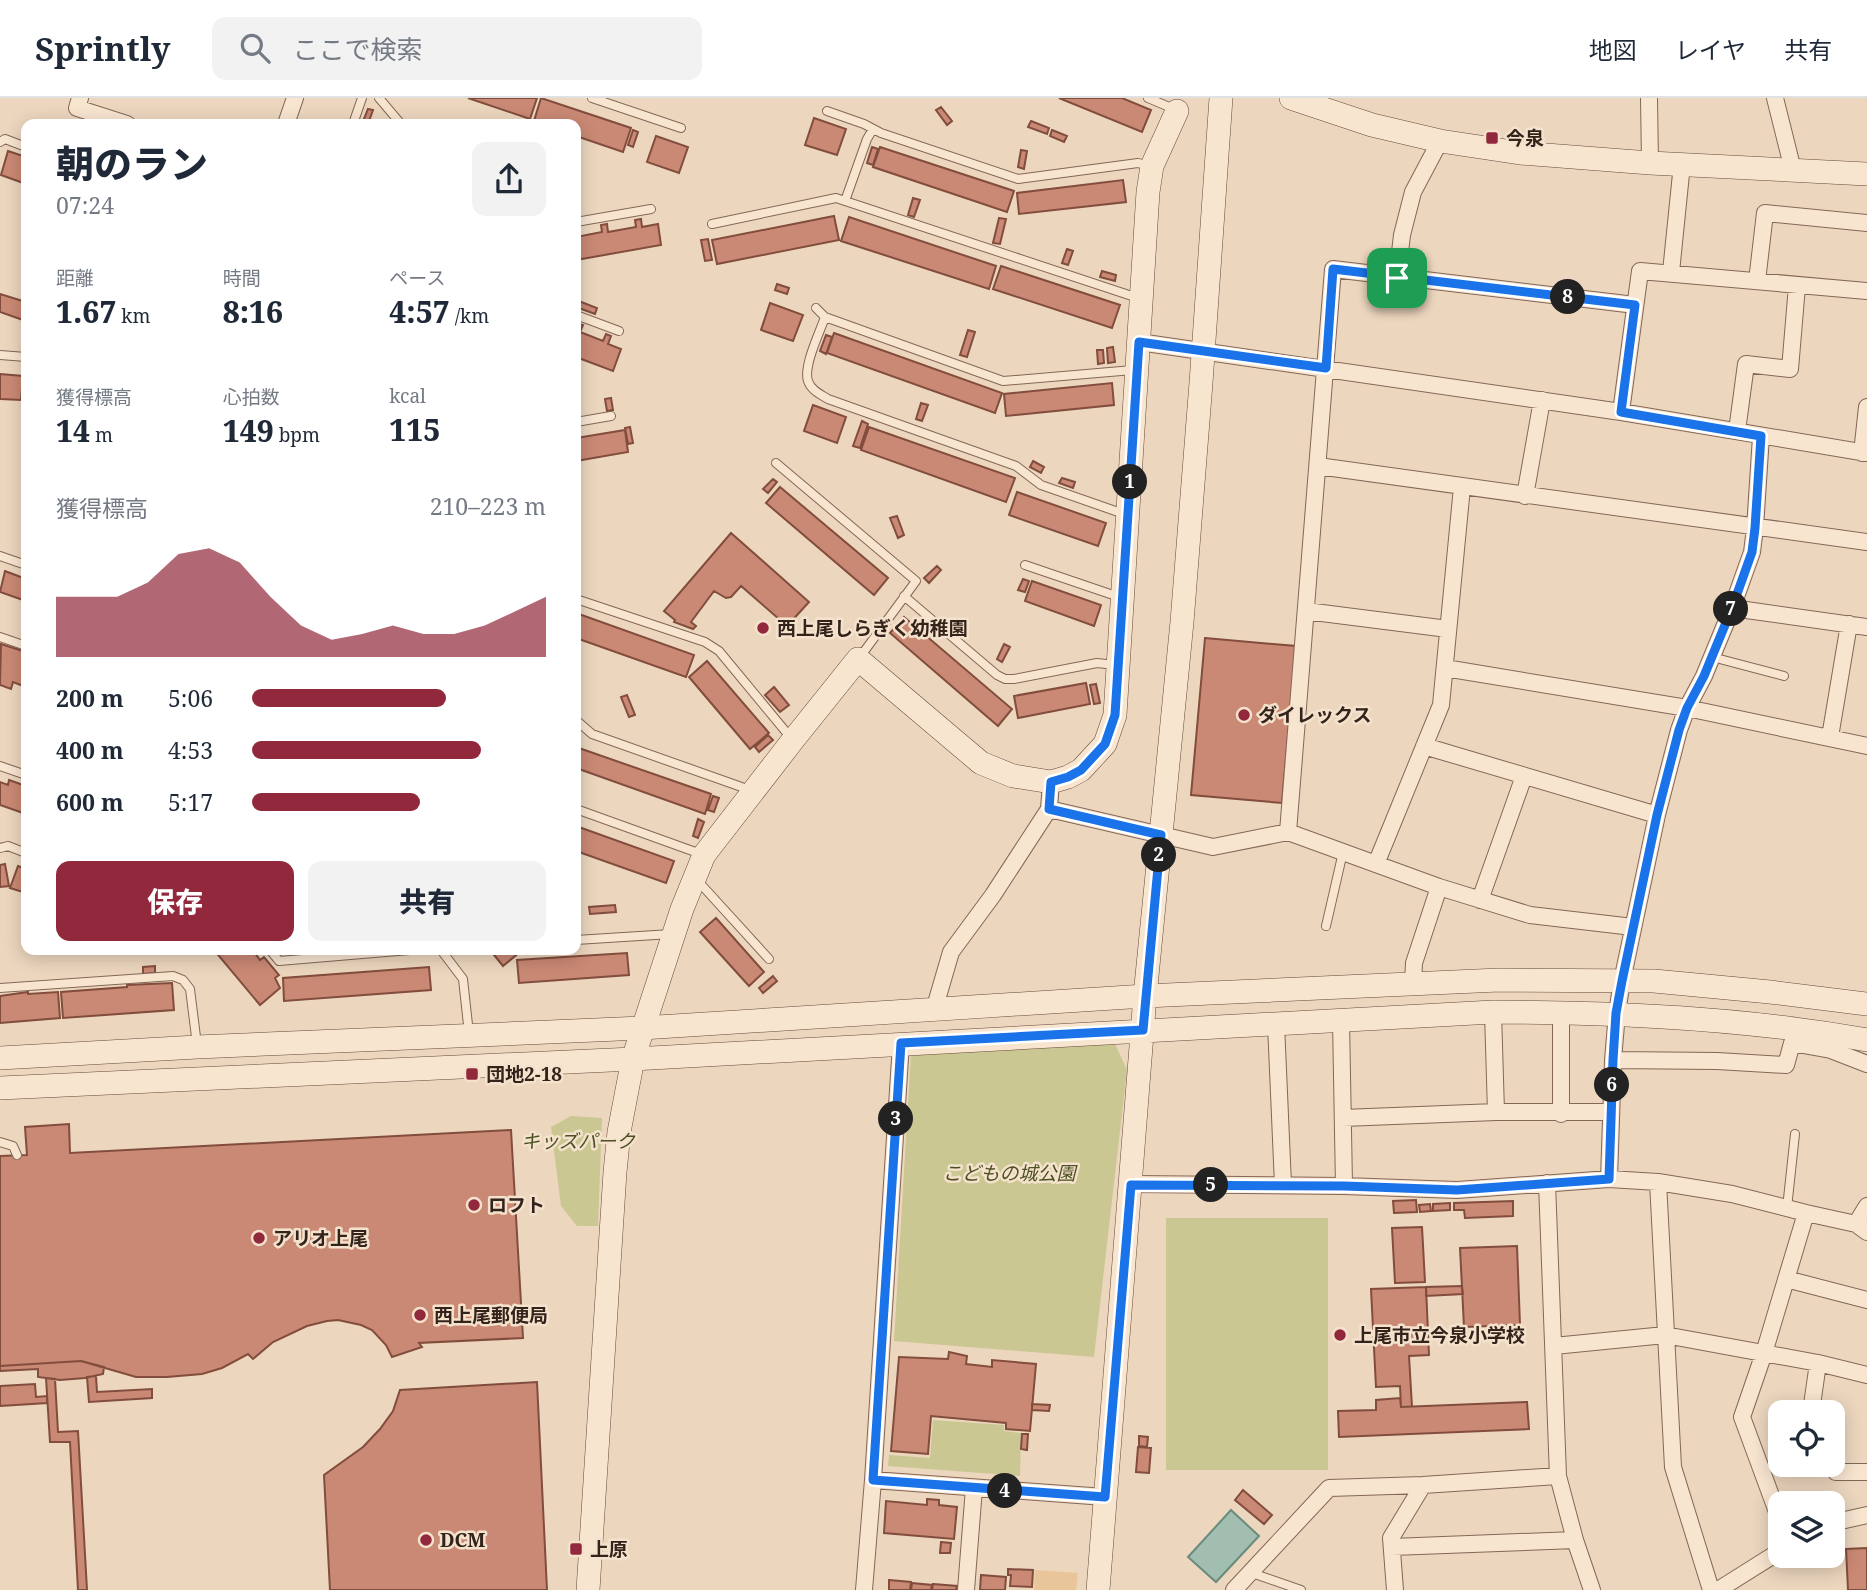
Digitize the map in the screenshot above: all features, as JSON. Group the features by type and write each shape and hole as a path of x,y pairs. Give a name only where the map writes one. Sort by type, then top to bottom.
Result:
{"street":[{"path":"80,98 77,107 112,119"},
{"path":"288,119 295,98"},
{"path":"1098,1590 1145,996 1182,622 1221,98"},
{"path":"1649,98 1650,163"},
{"path":"1775,98 1793,170"},
{"path":"1303,100 1372,125 1440,141 1520,153 1650,163 1867,174"},
{"path":"588,1590 615,1172 621,1121 642,1027 704,855 858,659 981,763 1013,776 1051,782 1068,777 1081,770 1105,744 1115,715 1119,665 1148,192 1152,166 1177,111"},
{"path":"1397,278 1402,235 1413,191 1440,141"},
{"path":"1671,272 1682,164"},
{"path":"1757,281 1765,213 1867,223"},
{"path":"1287,832 1333,269 1635,305"},
{"path":"1621,412 1640,271 1867,291"},
{"path":"1737,431 1746,364 1790,369 1797,286"},
{"path":"1139,342 1621,412 1864,453 1867,407"},
{"path":"1525,496 1542,400"},
{"path":"1609,1179 1616,1013 1633,927 1679,730 1712,657 1752,552 1761,436"},
{"path":"1318,466 1867,542"},
{"path":"1376,864 1441,705 1462,487"},
{"path":"1732,608 1867,626"},
{"path":"1306,611 1448,629"},
{"path":"1830,737 1849,624"},
{"path":"1444,668 1687,708 1867,746"},
{"path":"1424,747 1657,815"},
{"path":"1480,900 1524,776"},
{"path":"934,1010 951,952 993,895 1049,809 1051,782"},
{"path":"1049,809 1213,847 1287,832 1439,887 1530,915 1633,927"},
{"path":"1413,984 1414,963 1439,887"},
{"path":"0,1058 642,1027 1145,996 1499,980 1654,981 1867,1004"},
{"path":"0,1088 633,1059 1493,1012 1616,1013 1752,1024 1867,1040"},
{"path":"1493,1012 1496,1112"},
{"path":"1561,1012 1561,1114"},
{"path":"1341,1020 1344,1186"},
{"path":"1276,1024 1283,1185"},
{"path":"864,1590 901,1043"},
{"path":"1613,1060 1786,1065 1792,1043 1830,1050 1867,1064"},
{"path":"1343,1118 1496,1112 1611,1112"},
{"path":"1131,1185 1283,1185 1457,1190 1609,1179 1658,1182 1732,1194 1862,1228 1867,1206"},
{"path":"1547,1182 1558,1476 1592,1590"},
{"path":"1658,1182 1673,1467 1711,1590"},
{"path":"1769,1491 1742,1418 1806,1213"},
{"path":"1786,1279 1864,1299 1865,1281"},
{"path":"1554,1346 1665,1335 1818,1363 1867,1375"},
{"path":"1813,1400 1818,1363"},
{"path":"1845,1472 1867,1472"},
{"path":"1234,1590 1329,1488 1558,1476"},
{"path":"873,1480 1105,1497"},
{"path":"1395,1590 1391,1538 1423,1485"},
{"path":"966,1590 974,1488"},
{"path":"1845,1520 1867,1515"},
{"path":"1392,1547 1575,1540"},
{"path":"1717,1590 1768,1558"}],"lane":[{"path":"355,119 362,98"},
{"path":"379,98 397,119"},
{"path":"593,98 681,128"},
{"path":"1148,98 1177,111"},
{"path":"827,111 1018,179 1138,163 1152,166"},
{"path":"845,201 867,138 873,129"},
{"path":"0,142 5,139 21,145"},
{"path":"712,224 836,198 1141,299"},
{"path":"581,221 651,209"},
{"path":"816,308 825,317 1003,381 1137,370"},
{"path":"581,317 619,331"},
{"path":"825,317 807,370 808,380 814,390 828,399 1016,466 1041,485 1128,516"},
{"path":"0,355 21,357"},
{"path":"581,421 611,416"},
{"path":"776,463 916,581 858,659"},
{"path":"0,556 21,563"},
{"path":"1025,565 1122,598"},
{"path":"904,597 1005,679 1097,663 1119,665"},
{"path":"581,601 705,642 719,651 793,740"},
{"path":"0,637 21,644"},
{"path":"1712,657 1784,676"},
{"path":"581,726 592,734 753,791"},
{"path":"0,766 21,773"},
{"path":"581,811 704,855"},
{"path":"0,848 8,846 21,851"},
{"path":"1326,926 1343,852"},
{"path":"695,877 769,959"},
{"path":"581,940 674,933"},
{"path":"274,955 279,961 350,955"},
{"path":"445,955 463,979 469,1035"},
{"path":"0,988 173,976 183,980 190,989 197,1047"},
{"path":"1787,1208 1795,1134"},
{"path":"0,1142 13,1146 17,1155"},
{"path":"1249,1572 1301,1590"}],"green space":[{"name":"こどもの城公園","path":"1115,1044 1127,1070 1094,1357 894,1341 911,1053"},
{"name":"キッズパーク","path":"571,1116 602,1118 598,1226 577,1226 561,1206 551,1127"},
{"path":"1166,1218 1328,1218 1328,1470 1166,1470"},
{"path":"933,1420 1004,1425 1004,1431 1021,1433 1020,1476 888,1466 889,1455 930,1458"}],"sand":[{"path":"1035,1570 1078,1573 1076,1590 1034,1590"}],"shaded area":[{"path":"1231,1510 1259,1536 1216,1582 1188,1557"}],"building":[{"path":"468,98 537,98 530,119"},
{"path":"541,98 631,128 623,152 581,138 581,119 535,119"},
{"path":"1059,98 1122,98 1151,110 1142,132"},
{"path":"941,107 952,121 947,125 936,110"},
{"path":"368,109 373,110 370,119 364,119"},
{"path":"814,118 846,129 837,155 805,145"},
{"path":"1031,121 1049,128 1047,134 1028,127"},
{"path":"633,130 638,132 633,147 628,145"},
{"path":"1052,130 1067,136 1064,142 1050,136"},
{"path":"656,136 688,147 679,173 647,162"},
{"path":"872,147 878,149 873,165 867,163"},
{"path":"880,147 1014,191 1007,212 873,167"},
{"path":"1021,150 1027,151 1024,169 1018,167"},
{"path":"8,151 21,155 21,182 1,175"},
{"path":"1123,180 1126,202 1019,214 1017,193"},
{"path":"913,198 920,200 914,217 908,215"},
{"path":"834,216 839,240 717,264 712,240"},
{"path":"849,217 996,266 989,289 841,241"},
{"path":"999,218 1006,219 1000,244 993,243"},
{"path":"641,219 642,227 658,224 661,245 581,259 581,236 602,232 601,225 607,224 608,232 636,227 635,220"},
{"path":"708,239 712,260 705,261 701,240"},
{"path":"1067,249 1073,251 1068,265 1062,263"},
{"path":"1001,266 1120,305 1112,328 993,289"},
{"path":"1102,271 1116,275 1115,281 1100,277"},
{"path":"777,284 789,288 787,294 775,290"},
{"path":"0,294 21,300 21,319 0,312"},
{"path":"581,302 597,308 595,314 581,309"},
{"path":"770,303 803,315 793,341 761,330"},
{"path":"968,330 975,332 967,357 960,355"},
{"path":"581,332 603,341 606,334 611,336 608,344 621,349 613,371 581,359"},
{"path":"834,333 1002,393 995,413 827,353"},
{"path":"826,335 832,337 826,354 820,351"},
{"path":"1113,347 1115,362 1108,363 1107,348"},
{"path":"1097,350 1103,350 1104,363 1098,364"},
{"path":"0,374 21,376 21,400 0,399"},
{"path":"1112,383 1114,405 1006,416 1004,394"},
{"path":"611,398 613,410 607,411 605,399"},
{"path":"921,403 928,405 922,421 916,419"},
{"path":"813,405 846,417 837,443 804,431"},
{"path":"862,421 868,424 860,448 853,446"},
{"path":"630,427 633,443 628,444 625,428"},
{"path":"869,427 1015,478 1006,502 861,450"},
{"path":"625,430 628,452 581,460 581,437"},
{"path":"1033,461 1044,467 1041,473 1030,467"},
{"path":"1062,478 1075,482 1073,488 1059,483"},
{"path":"773,479 777,482 768,493 763,489"},
{"path":"780,487 888,578 874,595 766,503"},
{"path":"1017,492 1106,523 1098,546 1009,515"},
{"path":"897,516 904,535 898,538 890,518"},
{"path":"731,533 809,602 787,626 741,586 731,597 726,598 714,591 691,622 696,626 693,629 674,622 664,611"},
{"path":"937,566 941,570 929,583 924,578"},
{"path":"5,571 21,577 21,599 0,592"},
{"path":"1023,579 1029,581 1025,592 1018,590"},
{"path":"1032,581 1101,605 1094,626 1025,601"},
{"path":"581,615 694,655 686,677 581,640"},
{"path":"904,617 1012,709 998,726 890,633"},
{"path":"1205,638 1296,646 1282,803 1191,795"},
{"path":"1,644 21,650 21,685 13,682 11,689 0,685"},
{"path":"1004,644 1010,647 1002,662 997,659"},
{"path":"707,661 769,733 750,749 689,677"},
{"path":"1086,683 1090,704 1018,718 1014,696"},
{"path":"1096,684 1100,703 1094,704 1090,685"},
{"path":"774,687 789,705 780,712 765,695"},
{"path":"627,695 635,715 629,717 621,697"},
{"path":"768,735 773,740 759,752 755,747"},
{"path":"581,749 711,794 705,814 581,770"},
{"path":"9,780 21,784 21,812 0,805 0,782 8,785"},
{"path":"713,796 719,798 714,812 708,810"},
{"path":"698,819 704,822 698,838 693,836"},
{"path":"581,828 674,861 666,883 581,853"},
{"path":"5,864 9,886 0,887 0,865"},
{"path":"18,866 21,867 21,891 10,888"},
{"path":"615,905 616,912 590,914 589,907"},
{"path":"716,918 764,972 749,986 700,932"},
{"path":"627,953 629,975 519,983 517,960"},
{"path":"218,955 256,955 260,960 264,957 279,975 275,978 280,988 260,1005"},
{"path":"494,955 516,955 503,966"},
{"path":"155,966 155,973 143,974 143,967"},
{"path":"429,967 431,990 284,1001 283,978"},
{"path":"773,976 777,981 763,993 759,988"},
{"path":"172,983 174,1010 63,1018 61,992"},
{"path":"58,992 60,1018 0,1023 0,996"},
{"name":"アリオ上尾","path":"69,1124 70,1153 511,1130 523,1338 419,1343 422,1347 392,1357 386,1345 372,1330 338,1320 307,1326 273,1342 253,1359 248,1354 222,1368 202,1374 136,1377 81,1361 0,1366 0,1156 27,1155 25,1127"},
{"path":"1416,1200 1417,1212 1394,1213 1393,1201"},
{"path":"1513,1201 1513,1216 1465,1218 1464,1210 1454,1210 1454,1203"},
{"path":"1450,1203 1450,1210 1433,1211 1433,1204"},
{"path":"1430,1204 1431,1211 1420,1212 1419,1205"},
{"path":"1422,1227 1425,1282 1395,1283 1392,1228"},
{"path":"1517,1246 1520,1325 1464,1327 1460,1248"},
{"path":"1462,1286 1463,1294 1426,1296 1426,1287"},
{"path":"1426,1287 1429,1355 1409,1356 1412,1407 1401,1407 1400,1386 1376,1387 1371,1289"},
{"path":"949,1352 967,1356 966,1364 992,1367 992,1360 1036,1364 1030,1431 1006,1429 1006,1423 931,1416 928,1454 891,1451 899,1357 948,1359"},
{"path":"81,1361 104,1367 103,1374 60,1380 38,1377 38,1369 0,1371 0,1366"},
{"path":"96,1376 97,1392 152,1389 152,1398 89,1402 87,1377"},
{"path":"46,1378 55,1379 58,1432 78,1431 87,1590 78,1590 70,1442 50,1442"},
{"path":"537,1382 547,1590 330,1590 324,1475 363,1447 380,1429 393,1411 400,1390"},
{"path":"35,1384 36,1397 47,1396 47,1403 0,1406 0,1386"},
{"path":"1400,1398 1401,1407 1527,1402 1529,1429 1339,1437 1338,1411 1376,1410 1376,1400"},
{"path":"1032,1404 1050,1405 1049,1411 1032,1410"},
{"path":"1022,1434 1028,1434 1027,1450 1021,1449"},
{"path":"1139,1436 1148,1437 1147,1447 1139,1446"},
{"path":"1138,1447 1151,1448 1149,1473 1136,1472"},
{"path":"1243,1490 1272,1515 1264,1524 1235,1500"},
{"path":"927,1499 939,1500 939,1505 957,1507 954,1539 884,1533 886,1501 927,1505"},
{"path":"941,1542 951,1543 950,1553 940,1553"},
{"path":"1867,1548 1867,1590 1848,1590 1846,1549"},
{"path":"1008,1569 1033,1570 1032,1587 1010,1586 1011,1575 1008,1575"},
{"path":"981,1575 1006,1577 1005,1590 980,1590"},
{"path":"889,1580 911,1582 910,1590 889,1590"},
{"path":"912,1583 932,1585 931,1590 911,1590"},
{"path":"933,1584 957,1586 956,1590 932,1590"}],"place":[{"name":"今泉","path":"1492,138"},
{"name":"西上尾しらぎく幼稚園","path":"763,628"},
{"name":"ダイレックス","path":"1244,715"},
{"name":"団地2-18","path":"472,1074"},
{"name":"ロフト","path":"474,1205"},
{"name":"アリオ上尾","path":"259,1238"},
{"name":"西上尾郵便局","path":"420,1315"},
{"name":"上尾市立今泉小学校","path":"1340,1335"},
{"name":"DCM","path":"426,1540"},
{"name":"上原","path":"576,1549"}],"route":[{"path":"1333,269 1397,278 1635,305 1621,412 1761,436 1752,552 1732,608 1679,730 1657,815 1622,981 1616,1013 1609,1179 1457,1190 1344,1186 1131,1185 1105,1497 873,1480 901,1043 1143,1030 1161,835 1049,809 1051,782 1081,770 1105,744 1115,715 1139,342 1326,368 1333,269"}]}
